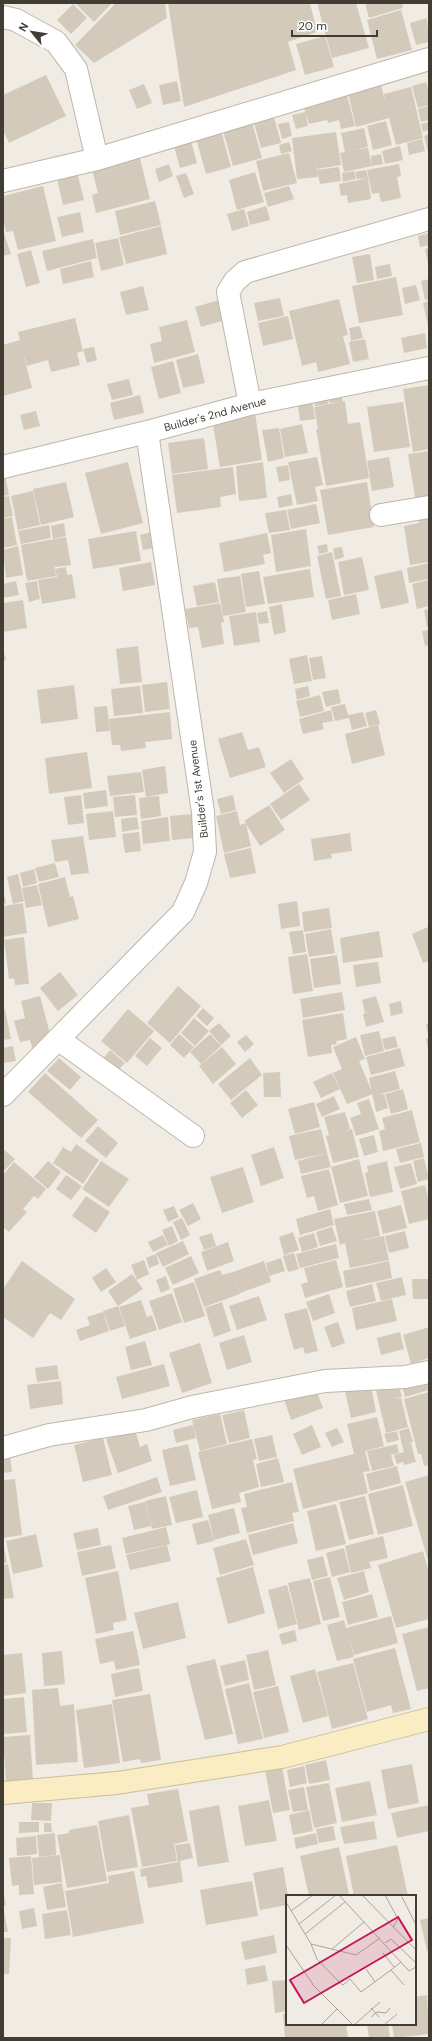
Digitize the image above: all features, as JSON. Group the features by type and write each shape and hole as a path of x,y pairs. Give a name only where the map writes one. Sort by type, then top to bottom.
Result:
{"street":[{"path":"3,17 16,20 56,42 76,69 97,158"},
{"path":"3,181 97,158 429,59"},
{"path":"250,404 228,292 235,281 245,272 429,219"},
{"name":"Builder's 2nd Avenue","path":"3,467 147,432 250,404 429,368"},
{"name":"Builder's 1st Avenue","path":"3,1095 183,912 196,883 205,852 203,812 147,432"},
{"path":"381,515 429,507"},
{"path":"58,1039 193,1136"},
{"path":"3,1448 49,1435 146,1420 192,1407 325,1381 405,1377 429,1372"},
{"path":"3,1793 117,1783 282,1758 429,1718"}],"building":[{"path":"75,3 112,3 94,22"},
{"path":"116,3 165,3 167,18 94,63 75,45"},
{"path":"168,3 310,3 317,32 288,42 296,70 184,107"},
{"path":"317,3 356,3 369,48 332,58"},
{"path":"365,3 402,3 403,8 369,18"},
{"path":"73,4 87,18 71,34 57,20"},
{"path":"401,10 412,50 377,59 367,20"},
{"path":"427,18 429,42 416,45 410,23"},
{"path":"325,36 334,67 305,75 296,44"},
{"path":"46,75 66,116 9,143 3,130 3,95"},
{"path":"177,81 181,101 163,105 159,85"},
{"path":"426,82 429,93 429,105 418,108 412,86"},
{"path":"144,84 152,103 137,109 129,90"},
{"path":"381,85 385,101 384,94 411,87 423,138 396,145 389,118 356,127 348,93"},
{"path":"347,95 355,126 341,129 339,120 328,123 327,120 309,124 306,115 308,126 296,129 292,115 305,112 304,107 322,102 324,107 322,101"},
{"path":"429,106 429,120 421,122 418,109"},
{"path":"250,115 262,158 233,166 221,124"},
{"path":"274,117 281,143 261,148 254,123"},
{"path":"386,121 392,145 373,150 367,126"},
{"path":"289,122 292,136 282,139 278,124"},
{"path":"429,122 429,130 423,132 421,124"},
{"path":"220,127 231,167 206,174 195,135"},
{"path":"364,128 368,147 354,150 368,148 372,166 344,172 340,153 345,152 341,133"},
{"path":"336,132 341,165 317,169 314,151 318,177 297,179 292,138"},
{"path":"429,134 429,151 428,152 424,136"},
{"path":"422,139 425,151 409,155 407,143"},
{"path":"191,141 197,163 180,168 174,146"},
{"path":"289,142 292,151 281,154 279,145"},
{"path":"400,146 403,160 385,164 382,151"},
{"path":"289,153 297,183 263,191 256,161"},
{"path":"381,154 383,164 372,166 371,156"},
{"path":"140,158 150,199 96,213 92,195 98,193 92,170"},
{"path":"169,164 173,176 159,182 155,169"},
{"path":"399,164 401,176 397,177 401,198 381,202 379,193 372,194 367,170"},
{"path":"339,167 341,181 320,184 317,170"},
{"path":"76,168 84,200 63,205 57,179"},
{"path":"366,170 368,178 357,179 355,172"},
{"path":"354,171 356,179 343,182 342,173"},
{"path":"255,172 264,202 237,210 229,180"},
{"path":"186,173 194,194 184,198 176,176"},
{"path":"368,178 371,199 348,203 347,195 341,196 339,184"},
{"path":"43,186 56,241 18,250 13,231 6,232 3,218 3,196"},
{"path":"289,186 294,199 268,207 264,193"},
{"path":"155,201 161,225 120,235 115,211"},
{"path":"266,206 270,220 250,225 247,212"},
{"path":"244,209 249,226 232,231 227,214"},
{"path":"80,212 84,232 62,237 57,217"},
{"path":"161,226 167,254 126,264 119,237"},
{"path":"3,230 11,254 3,256"},
{"path":"429,233 429,245 420,247 418,236"},
{"path":"118,238 124,265 101,271 95,243"},
{"path":"93,239 97,258 47,271 42,251"},
{"path":"429,248 429,263 428,263 425,249"},
{"path":"31,250 40,283 26,287 17,254"},
{"path":"370,254 374,280 357,283 352,257"},
{"path":"91,261 94,277 63,284 60,269"},
{"path":"390,264 392,276 377,279 375,267"},
{"path":"396,277 403,315 359,323 352,286"},
{"path":"429,279 429,299 425,300 421,281"},
{"path":"416,285 420,300 405,304 402,288"},
{"path":"143,286 149,310 126,315 120,292"},
{"path":"280,298 284,316 258,321 254,303"},
{"path":"339,299 348,335 343,336 350,364 318,372 316,362 302,366 289,311"},
{"path":"219,300 225,320 201,327 195,307"},
{"path":"429,301 429,326 428,326 423,303"},
{"path":"288,316 293,339 263,346 258,323"},
{"path":"75,318 83,351 77,353 80,365 51,372 48,360 27,366 22,349 32,388 3,396 3,345 20,340 18,332"},
{"path":"187,320 195,352 154,363 150,344 162,341 159,327"},
{"path":"360,326 363,338 351,341 349,328"},
{"path":"425,333 427,348 404,353 401,338"},
{"path":"365,339 369,359 353,362 349,342"},
{"path":"94,347 97,360 87,363 83,349"},
{"path":"198,354 205,383 183,388 176,360"},
{"path":"173,361 181,393 159,399 151,367"},
{"path":"129,379 133,395 112,400 107,384"},
{"path":"429,385 429,449 413,452 403,389"},
{"path":"326,392 328,404 315,406 313,394"},
{"path":"341,394 343,402 345,401 348,424 360,422 369,478 326,486 316,429 318,429 314,407 339,402 329,403 328,396"},
{"path":"140,395 144,413 114,420 110,403"},
{"path":"311,395 315,419 300,421 297,398"},
{"path":"403,402 410,447 374,452 367,407"},
{"path":"36,411 40,426 24,430 20,415"},
{"path":"255,413 262,460 220,467 212,419"},
{"path":"302,424 308,453 285,457 280,429"},
{"path":"279,428 284,458 268,462 262,430"},
{"path":"204,438 208,469 172,474 168,443"},
{"path":"429,451 429,501 416,503 408,454"},
{"path":"317,457 323,485 315,487 318,501 297,505 288,462"},
{"path":"389,457 394,487 372,491 367,461"},
{"path":"128,462 143,523 101,534 85,473"},
{"path":"263,462 267,498 239,501 236,466"},
{"path":"288,465 290,480 279,482 276,467"},
{"path":"233,467 236,494 220,497 221,507 177,513 172,475"},
{"path":"5,475 9,495 3,496 3,476"},
{"path":"66,482 74,517 41,525 33,489"},
{"path":"367,482 374,527 328,535 320,490"},
{"path":"33,491 40,525 18,530 11,496"},
{"path":"291,494 293,505 279,508 277,497"},
{"path":"9,496 13,516 3,518 3,497"},
{"path":"316,504 320,523 291,529 287,510"},
{"path":"286,510 290,530 269,533 265,513"},
{"path":"429,516 429,562 410,565 404,526 419,523 418,517"},
{"path":"12,517 17,545 3,548 3,519"},
{"path":"64,523 66,536 53,539 51,526"},
{"path":"49,525 51,538 21,544 18,531"},
{"path":"306,529 311,566 276,572 271,535"},
{"path":"136,531 141,561 93,569 88,539"},
{"path":"152,532 155,548 143,550 140,535"},
{"path":"267,533 271,553 263,555 265,564 224,572 219,543"},
{"path":"66,537 71,565 55,567 54,565 56,576 27,581 21,545"},
{"path":"327,544 328,552 319,554 317,546"},
{"path":"18,546 23,575 6,578 3,550"},
{"path":"342,547 344,557 335,560 333,548"},
{"path":"332,552 341,596 326,599 317,556"},
{"path":"362,557 369,590 344,595 338,562"},
{"path":"151,562 155,585 123,591 119,568"},
{"path":"429,563 429,579 409,583 407,568"},
{"path":"66,567 67,575 72,574 76,598 42,604 38,580 57,577 55,569"},
{"path":"310,569 314,597 268,604 263,577"},
{"path":"402,570 409,603 381,609 374,576"},
{"path":"259,571 265,604 246,607 241,574"},
{"path":"240,576 246,612 223,616 217,579"},
{"path":"429,580 429,606 417,609 412,584"},
{"path":"16,581 19,595 3,598 3,584"},
{"path":"37,581 40,599 29,602 25,583"},
{"path":"215,582 219,602 197,606 193,586"},
{"path":"356,594 360,614 332,620 328,600"},
{"path":"23,600 27,628 3,632 3,603"},
{"path":"220,603 224,622 221,623 224,644 202,648 198,627 189,628 185,609"},
{"path":"282,604 286,632 274,635 269,607"},
{"path":"429,609 429,627 427,627 424,610"},
{"path":"267,611 269,623 259,624 257,613"},
{"path":"256,612 260,642 234,646 229,616"},
{"path":"429,630 429,645 425,646 422,631"},
{"path":"138,646 142,682 120,684 116,649"},
{"path":"3,650 6,660 3,661"},
{"path":"307,655 312,681 294,684 289,659"},
{"path":"322,656 326,678 313,680 309,658"},
{"path":"167,682 170,709 145,712 142,685"},
{"path":"74,685 78,719 41,724 37,690"},
{"path":"140,686 143,713 114,716 111,689"},
{"path":"308,686 310,696 297,700 295,689"},
{"path":"338,689 341,703 326,707 322,692"},
{"path":"320,695 324,711 300,717 296,701"},
{"path":"345,704 348,715 363,712 367,726 352,730 349,718 335,721 331,707"},
{"path":"107,706 110,731 96,732 94,707"},
{"path":"331,710 333,721 322,723 324,729 303,734 299,719"},
{"path":"376,710 380,724 369,727 365,713"},
{"path":"170,712 172,739 145,742 146,748 121,751 120,745 112,745 109,719"},
{"path":"378,725 385,755 352,764 345,734"},
{"path":"242,732 248,750 259,747 266,767 230,778 218,739"},
{"path":"87,752 92,788 49,794 45,758"},
{"path":"291,759 304,779 284,793 270,773"},
{"path":"165,766 168,793 146,797 142,770"},
{"path":"141,772 144,792 110,796 107,776"},
{"path":"299,784 310,800 281,820 270,804"},
{"path":"106,790 108,806 85,809 83,793"},
{"path":"81,795 84,823 68,825 64,797"},
{"path":"135,795 137,815 115,817 113,797"},
{"path":"233,795 236,810 221,814 217,799"},
{"path":"159,796 161,816 141,819 139,798"},
{"path":"269,805 285,830 260,846 246,824 251,846 224,853 216,816 237,811 240,825 246,823 244,821"},
{"path":"113,811 116,837 89,840 86,814"},
{"path":"193,814 195,838 172,840 170,816"},
{"path":"137,817 139,829 122,832 121,819"},
{"path":"168,817 170,841 143,844 141,821"},
{"path":"139,832 141,851 125,853 122,834"},
{"path":"350,833 352,851 331,854 332,858 314,861 311,839"},
{"path":"83,836 89,873 71,875 68,860 55,862 51,840"},
{"path":"251,848 256,873 230,878 224,854"},
{"path":"55,863 59,877 39,882 35,868"},
{"path":"34,869 37,883 23,887 20,873"},
{"path":"18,874 24,901 13,904 7,877"},
{"path":"65,877 70,897 73,896 79,919 48,927 38,884"},
{"path":"37,885 42,905 26,908 22,888"},
{"path":"3,888 6,903 3,904"},
{"path":"297,901 300,926 281,929 278,904"},
{"path":"23,903 27,933 3,937 3,906"},
{"path":"329,908 332,928 304,932 302,912"},
{"path":"428,927 429,961 423,963 412,934"},
{"path":"331,929 335,953 309,957 305,934"},
{"path":"303,930 306,952 293,954 289,932"},
{"path":"379,931 383,957 343,963 340,938"},
{"path":"24,937 29,984 15,985 14,978 9,979 4,940"},
{"path":"307,954 313,991 293,994 288,957"},
{"path":"337,955 341,984 314,988 310,959"},
{"path":"378,962 381,983 356,987 353,965"},
{"path":"60,972 78,995 58,1011 40,988"},
{"path":"178,986 201,1006 170,1043 147,1023"},
{"path":"342,992 345,1010 303,1018 300,999"},
{"path":"40,996 52,1041 34,1054 30,1040 20,1042 14,1021 25,1018 21,1001"},
{"path":"376,996 384,1022 366,1027 363,1014 370,1012 365,1013 362,1000"},
{"path":"401,1001 403,1013 391,1016 389,1004"},
{"path":"203,1008 214,1018 207,1026 196,1016"},
{"path":"5,1009 11,1039 3,1040 3,1010"},
{"path":"128,1009 154,1031 127,1063 101,1041"},
{"path":"343,1013 347,1039 336,1041 337,1044 331,1045 332,1053 308,1057 302,1020"},
{"path":"194,1018 209,1031 195,1046 181,1033"},
{"path":"219,1023 231,1036 221,1045 209,1031"},
{"path":"429,1023 429,1034 428,1034 426,1024"},
{"path":"379,1031 384,1051 365,1056 360,1035"},
{"path":"179,1034 194,1047 184,1058 170,1045"},
{"path":"210,1034 221,1046 201,1064 190,1052"},
{"path":"246,1035 254,1044 245,1052 237,1042"},
{"path":"395,1036 398,1047 385,1050 382,1039"},
{"path":"356,1037 365,1059 359,1061 373,1094 347,1104 333,1073 342,1069 333,1047"},
{"path":"150,1038 162,1048 147,1066 135,1056"},
{"path":"429,1038 429,1049 428,1049 426,1039"},
{"path":"13,1046 16,1061 3,1063 3,1048"},
{"path":"222,1047 236,1064 213,1084 199,1066"},
{"path":"400,1048 405,1066 371,1075 366,1057"},
{"path":"110,1050 125,1063 112,1077 98,1065"},
{"path":"59,1058 81,1077 70,1090 47,1071"},
{"path":"250,1058 262,1075 231,1100 218,1084"},
{"path":"395,1071 400,1089 380,1094 384,1094 388,1108 376,1112 369,1078"},
{"path":"280,1072 281,1097 264,1097 263,1073"},
{"path":"45,1073 98,1120 81,1138 28,1092"},
{"path":"332,1073 340,1089 321,1098 313,1082"},
{"path":"403,1089 408,1109 391,1114 385,1094"},
{"path":"246,1090 258,1105 242,1118 230,1103"},
{"path":"334,1096 340,1109 322,1117 316,1104"},
{"path":"369,1099 379,1129 356,1136 350,1118 361,1114 357,1103"},
{"path":"314,1102 320,1127 295,1134 288,1109"},
{"path":"412,1110 420,1142 383,1151 379,1131 385,1129 382,1118"},
{"path":"345,1112 350,1129 342,1132 352,1129 359,1157 333,1163 326,1136 329,1135 324,1117"},
{"path":"98,1126 118,1143 106,1158 85,1141"},
{"path":"321,1129 327,1153 295,1160 289,1136"},
{"path":"374,1135 378,1152 364,1156 359,1139"},
{"path":"421,1143 424,1157 400,1163 396,1149"},
{"path":"76,1144 99,1160 83,1184 53,1163 63,1147 71,1152"},
{"path":"274,1147 284,1178 261,1186 251,1155"},
{"path":"3,1149 15,1159 3,1172"},
{"path":"327,1153 331,1167 301,1174 298,1161"},
{"path":"424,1158 429,1179 418,1182 413,1161"},
{"path":"359,1159 368,1196 340,1203 331,1167"},
{"path":"48,1161 61,1172 48,1189 34,1177"},
{"path":"101,1161 129,1179 109,1207 82,1189"},
{"path":"387,1161 393,1192 370,1197 365,1173 368,1172 367,1166"},
{"path":"14,1162 46,1189 38,1199 34,1196 23,1209 27,1212 9,1232 3,1227 3,1175"},
{"path":"411,1163 417,1184 400,1189 394,1167"},
{"path":"243,1167 254,1202 222,1213 210,1177"},
{"path":"329,1169 338,1205 318,1211 314,1196 307,1198 301,1176"},
{"path":"66,1175 82,1186 71,1200 56,1189"},
{"path":"425,1185 429,1201 429,1219 409,1224 401,1191"},
{"path":"86,1196 110,1212 96,1233 72,1216"},
{"path":"369,1199 372,1210 347,1215 344,1204"},
{"path":"193,1203 201,1219 188,1226 179,1210"},
{"path":"401,1205 407,1228 383,1234 377,1211"},
{"path":"174,1206 179,1217 168,1222 163,1210"},
{"path":"330,1209 334,1225 300,1235 296,1219"},
{"path":"375,1211 380,1236 354,1242 384,1236 389,1260 350,1268 345,1243 340,1245 334,1219"},
{"path":"182,1218 190,1235 181,1240 173,1222"},
{"path":"172,1226 178,1241 169,1246 162,1230"},
{"path":"332,1227 337,1241 320,1246 316,1232"},
{"path":"405,1231 409,1248 389,1253 385,1236"},
{"path":"293,1232 299,1250 284,1255 279,1237"},
{"path":"212,1233 216,1246 204,1250 199,1237"},
{"path":"314,1233 318,1247 302,1252 298,1238"},
{"path":"163,1235 168,1245 153,1252 148,1242"},
{"path":"183,1241 189,1254 163,1267 156,1253"},
{"path":"228,1242 234,1261 207,1271 201,1252"},
{"path":"336,1244 339,1258 300,1268 296,1254"},
{"path":"294,1253 299,1269 288,1272 283,1256"},
{"path":"156,1254 159,1264 149,1268 146,1258"},
{"path":"191,1256 199,1273 173,1285 165,1268"},
{"path":"281,1258 285,1271 269,1276 266,1263"},
{"path":"144,1260 149,1274 137,1280 131,1265"},
{"path":"336,1260 343,1287 305,1298 301,1284 308,1282 304,1268"},
{"path":"22,1261 75,1299 61,1320 50,1313 33,1338 3,1317 3,1289"},
{"path":"264,1261 271,1282 240,1293 233,1272"},
{"path":"389,1261 392,1278 346,1288 343,1271"},
{"path":"106,1268 116,1282 101,1292 92,1278"},
{"path":"220,1270 222,1275 233,1272 240,1294 204,1307 194,1279"},
{"path":"132,1274 143,1289 118,1306 108,1291"},
{"path":"166,1276 170,1289 161,1293 156,1280"},
{"path":"402,1277 406,1295 381,1301 376,1283"},
{"path":"412,1279 429,1279 429,1299 413,1299"},
{"path":"194,1282 205,1316 184,1323 173,1289"},
{"path":"372,1284 376,1301 350,1307 346,1291"},
{"path":"172,1293 182,1322 159,1330 149,1301"},
{"path":"329,1294 335,1313 313,1321 306,1302"},
{"path":"259,1296 267,1320 237,1330 229,1306"},
{"path":"392,1299 397,1321 356,1330 352,1308"},
{"path":"141,1300 147,1317 152,1315 157,1330 130,1339 119,1307"},
{"path":"222,1302 231,1331 214,1337 205,1308"},
{"path":"118,1306 125,1326 110,1331 103,1311"},
{"path":"307,1308 318,1351 305,1354 303,1347 294,1350 284,1314"},
{"path":"103,1312 109,1331 80,1341 76,1330 90,1325 87,1317"},
{"path":"338,1322 345,1343 332,1348 324,1327"},
{"path":"429,1327 429,1358 411,1364 403,1335"},
{"path":"400,1332 404,1349 381,1355 377,1338"},
{"path":"244,1335 252,1362 227,1370 219,1343"},
{"path":"145,1341 152,1365 131,1370 125,1347"},
{"path":"200,1343 212,1383 182,1393 169,1353"},
{"path":"164,1364 170,1386 122,1399 116,1377"},
{"path":"57,1365 59,1379 37,1382 35,1368"},
{"path":"429,1375 429,1390 405,1397 401,1382"},
{"path":"61,1381 63,1404 30,1409 27,1385"},
{"path":"398,1383 402,1397 392,1399 401,1398 408,1427 386,1433 375,1386"},
{"path":"371,1386 376,1412 351,1418 345,1391"},
{"path":"315,1387 323,1408 291,1420 284,1399"},
{"path":"429,1392 429,1465 424,1466 421,1454 418,1454 404,1399"},
{"path":"244,1410 250,1438 229,1443 222,1415"},
{"path":"220,1414 227,1444 200,1451 192,1420"},
{"path":"377,1417 384,1446 365,1451 370,1471 363,1472 368,1493 303,1509 293,1469 354,1454 347,1424"},
{"path":"193,1425 196,1438 176,1443 173,1430"},
{"path":"312,1425 321,1447 302,1455 293,1434"},
{"path":"337,1428 344,1442 332,1447 325,1433"},
{"path":"409,1428 413,1442 402,1445 399,1431"},
{"path":"135,1430 140,1447 147,1444 152,1461 118,1473 106,1439"},
{"path":"397,1431 399,1440 387,1443 384,1434"},
{"path":"272,1435 277,1457 259,1461 254,1439"},
{"path":"103,1438 112,1475 83,1482 74,1445"},
{"path":"252,1439 257,1459 253,1460 259,1487 239,1493 241,1502 212,1509 198,1452"},
{"path":"411,1443 416,1462 404,1465 403,1462 397,1464 394,1455 404,1452 402,1445"},
{"path":"188,1444 196,1480 170,1486 162,1450"},
{"path":"397,1444 399,1453 391,1455 394,1466 372,1471 367,1451"},
{"path":"10,1456 12,1472 3,1473 3,1457"},
{"path":"278,1458 284,1482 261,1487 256,1464"},
{"path":"397,1466 401,1483 370,1491 366,1474"},
{"path":"429,1475 429,1564 405,1482"},
{"path":"157,1477 162,1492 108,1510 103,1496"},
{"path":"15,1479 22,1535 3,1538 3,1480"},
{"path":"292,1482 299,1512 292,1513 294,1521 247,1533 241,1508 247,1507 244,1494"},
{"path":"403,1485 413,1526 378,1535 368,1494"},
{"path":"197,1490 203,1517 176,1523 169,1497"},
{"path":"166,1496 172,1525 152,1529 145,1501"},
{"path":"365,1496 374,1534 349,1540 339,1502"},
{"path":"145,1502 151,1526 134,1530 128,1506"},
{"path":"336,1504 346,1544 316,1551 307,1511"},
{"path":"234,1508 240,1533 214,1540 208,1515"},
{"path":"208,1520 214,1541 197,1545 192,1524"},
{"path":"293,1523 298,1543 253,1555 248,1535"},
{"path":"166,1527 170,1544 126,1554 122,1538"},
{"path":"98,1528 101,1545 77,1550 73,1533"},
{"path":"36,1534 43,1567 13,1574 6,1541"},
{"path":"383,1536 388,1558 369,1562 371,1568 351,1573 345,1546"},
{"path":"246,1539 254,1565 220,1575 213,1548"},
{"path":"3,1541 7,1563 3,1563"},
{"path":"111,1545 116,1568 82,1576 77,1552"},
{"path":"167,1545 171,1561 130,1570 126,1555"},
{"path":"344,1548 350,1572 332,1577 326,1553"},
{"path":"423,1551 429,1573 429,1619 396,1628 378,1565"},
{"path":"323,1556 328,1576 312,1580 307,1560"},
{"path":"8,1564 14,1598 3,1599 3,1565"},
{"path":"253,1567 265,1613 228,1624 216,1578"},
{"path":"118,1571 127,1620 113,1623 114,1630 96,1634 85,1578"},
{"path":"364,1571 369,1592 344,1600 337,1578"},
{"path":"330,1577 340,1617 323,1621 313,1581"},
{"path":"310,1578 321,1624 299,1630 288,1583"},
{"path":"287,1585 297,1624 278,1629 268,1590"},
{"path":"372,1594 378,1617 348,1625 342,1602"},
{"path":"178,1602 186,1638 143,1649 134,1613"},
{"path":"391,1616 398,1643 354,1655 346,1628"},
{"path":"344,1620 354,1657 337,1661 327,1625"},
{"path":"429,1627 429,1688 417,1691 402,1634"},
{"path":"295,1630 297,1641 282,1645 279,1634"},
{"path":"133,1631 140,1665 116,1670 114,1661 100,1664 95,1639"},
{"path":"395,1648 411,1709 393,1713 391,1705 367,1712 353,1659"},
{"path":"268,1650 276,1685 254,1690 246,1655"},
{"path":"62,1651 65,1684 44,1686 42,1653"},
{"path":"22,1653 26,1693 3,1696 3,1655"},
{"path":"215,1659 233,1734 205,1740 186,1666"},
{"path":"245,1660 249,1680 225,1686 220,1666"},
{"path":"353,1663 368,1719 332,1729 317,1672"},
{"path":"139,1668 143,1691 115,1697 111,1674"},
{"path":"315,1669 328,1716 303,1723 290,1676"},
{"path":"249,1683 263,1739 238,1744 225,1689"},
{"path":"278,1686 289,1732 264,1738 253,1692"},
{"path":"58,1688 60,1706 74,1704 78,1762 36,1765 32,1690"},
{"path":"150,1694 161,1760 141,1763 140,1759 123,1762 112,1700"},
{"path":"24,1697 27,1732 3,1734 3,1699"},
{"path":"112,1704 120,1763 84,1768 76,1710"},
{"path":"30,1735 33,1781 6,1783 3,1737"},
{"path":"326,1760 330,1780 309,1784 305,1765"},
{"path":"412,1764 419,1803 388,1809 381,1770"},
{"path":"304,1766 307,1783 290,1787 287,1770"},
{"path":"282,1767 290,1810 273,1813 265,1770"},
{"path":"370,1781 377,1815 342,1822 335,1788"},
{"path":"329,1783 337,1823 314,1828 306,1787"},
{"path":"304,1787 308,1810 293,1812 288,1790"},
{"path":"178,1789 188,1841 174,1844 177,1861 142,1867 131,1808 149,1805 147,1794"},
{"path":"269,1800 277,1841 245,1846 238,1806"},
{"path":"32,1803 52,1803 51,1821 31,1820"},
{"path":"219,1805 229,1862 198,1867 189,1811"},
{"path":"429,1805 429,1831 397,1838 391,1813"},
{"path":"309,1810 313,1831 293,1835 289,1815"},
{"path":"129,1815 138,1867 107,1872 98,1821"},
{"path":"374,1821 377,1839 344,1844 340,1827"},
{"path":"19,1822 39,1822 39,1832 19,1833"},
{"path":"44,1823 51,1823 52,1832 44,1832"},
{"path":"97,1825 107,1881 67,1888 57,1835 69,1833 69,1830"},
{"path":"333,1826 336,1840 319,1843 316,1829"},
{"path":"55,1833 56,1855 39,1857 37,1835"},
{"path":"316,1833 318,1844 296,1849 294,1838"},
{"path":"36,1836 37,1854 17,1856 16,1838"},
{"path":"190,1843 193,1858 180,1861 183,1882 148,1888 146,1876 141,1877 140,1869 178,1862 175,1845"},
{"path":"397,1845 408,1895 354,1895 346,1856"},
{"path":"339,1847 349,1894 309,1895 300,1856"},
{"path":"60,1855 62,1882 34,1885 32,1858"},
{"path":"31,1856 34,1894 19,1895 19,1885 12,1886 9,1858"},
{"path":"283,1867 288,1895 286,1895 286,1905 260,1910 253,1873"},
{"path":"134,1871 144,1923 73,1937 65,1891 109,1883 108,1876"},
{"path":"252,1881 258,1916 206,1925 200,1890"},
{"path":"62,1883 66,1907 47,1910 43,1887"},
{"path":"3,1890 6,1905 3,1905"},
{"path":"3,1906 8,1932 3,1932"},
{"path":"34,1908 37,1926 22,1929 19,1911"},
{"path":"67,1910 71,1935 45,1939 42,1914"},
{"path":"429,1918 429,1951 427,1951 420,1920"},
{"path":"274,1935 277,1953 245,1960 241,1942"},
{"path":"3,1938 11,1938 9,1974 3,1974"},
{"path":"265,1965 268,1981 247,1985 245,1969"},
{"path":"286,1980 286,2011 275,2013 272,1981"},
{"path":"427,1995 429,2034 394,2038 392,2025 416,2025 416,1997"},
{"path":"286,2013 286,2025 346,2025 348,2037 285,2038 283,2014"},
{"path":"367,2025 388,2025 390,2038 369,2038"}]}
